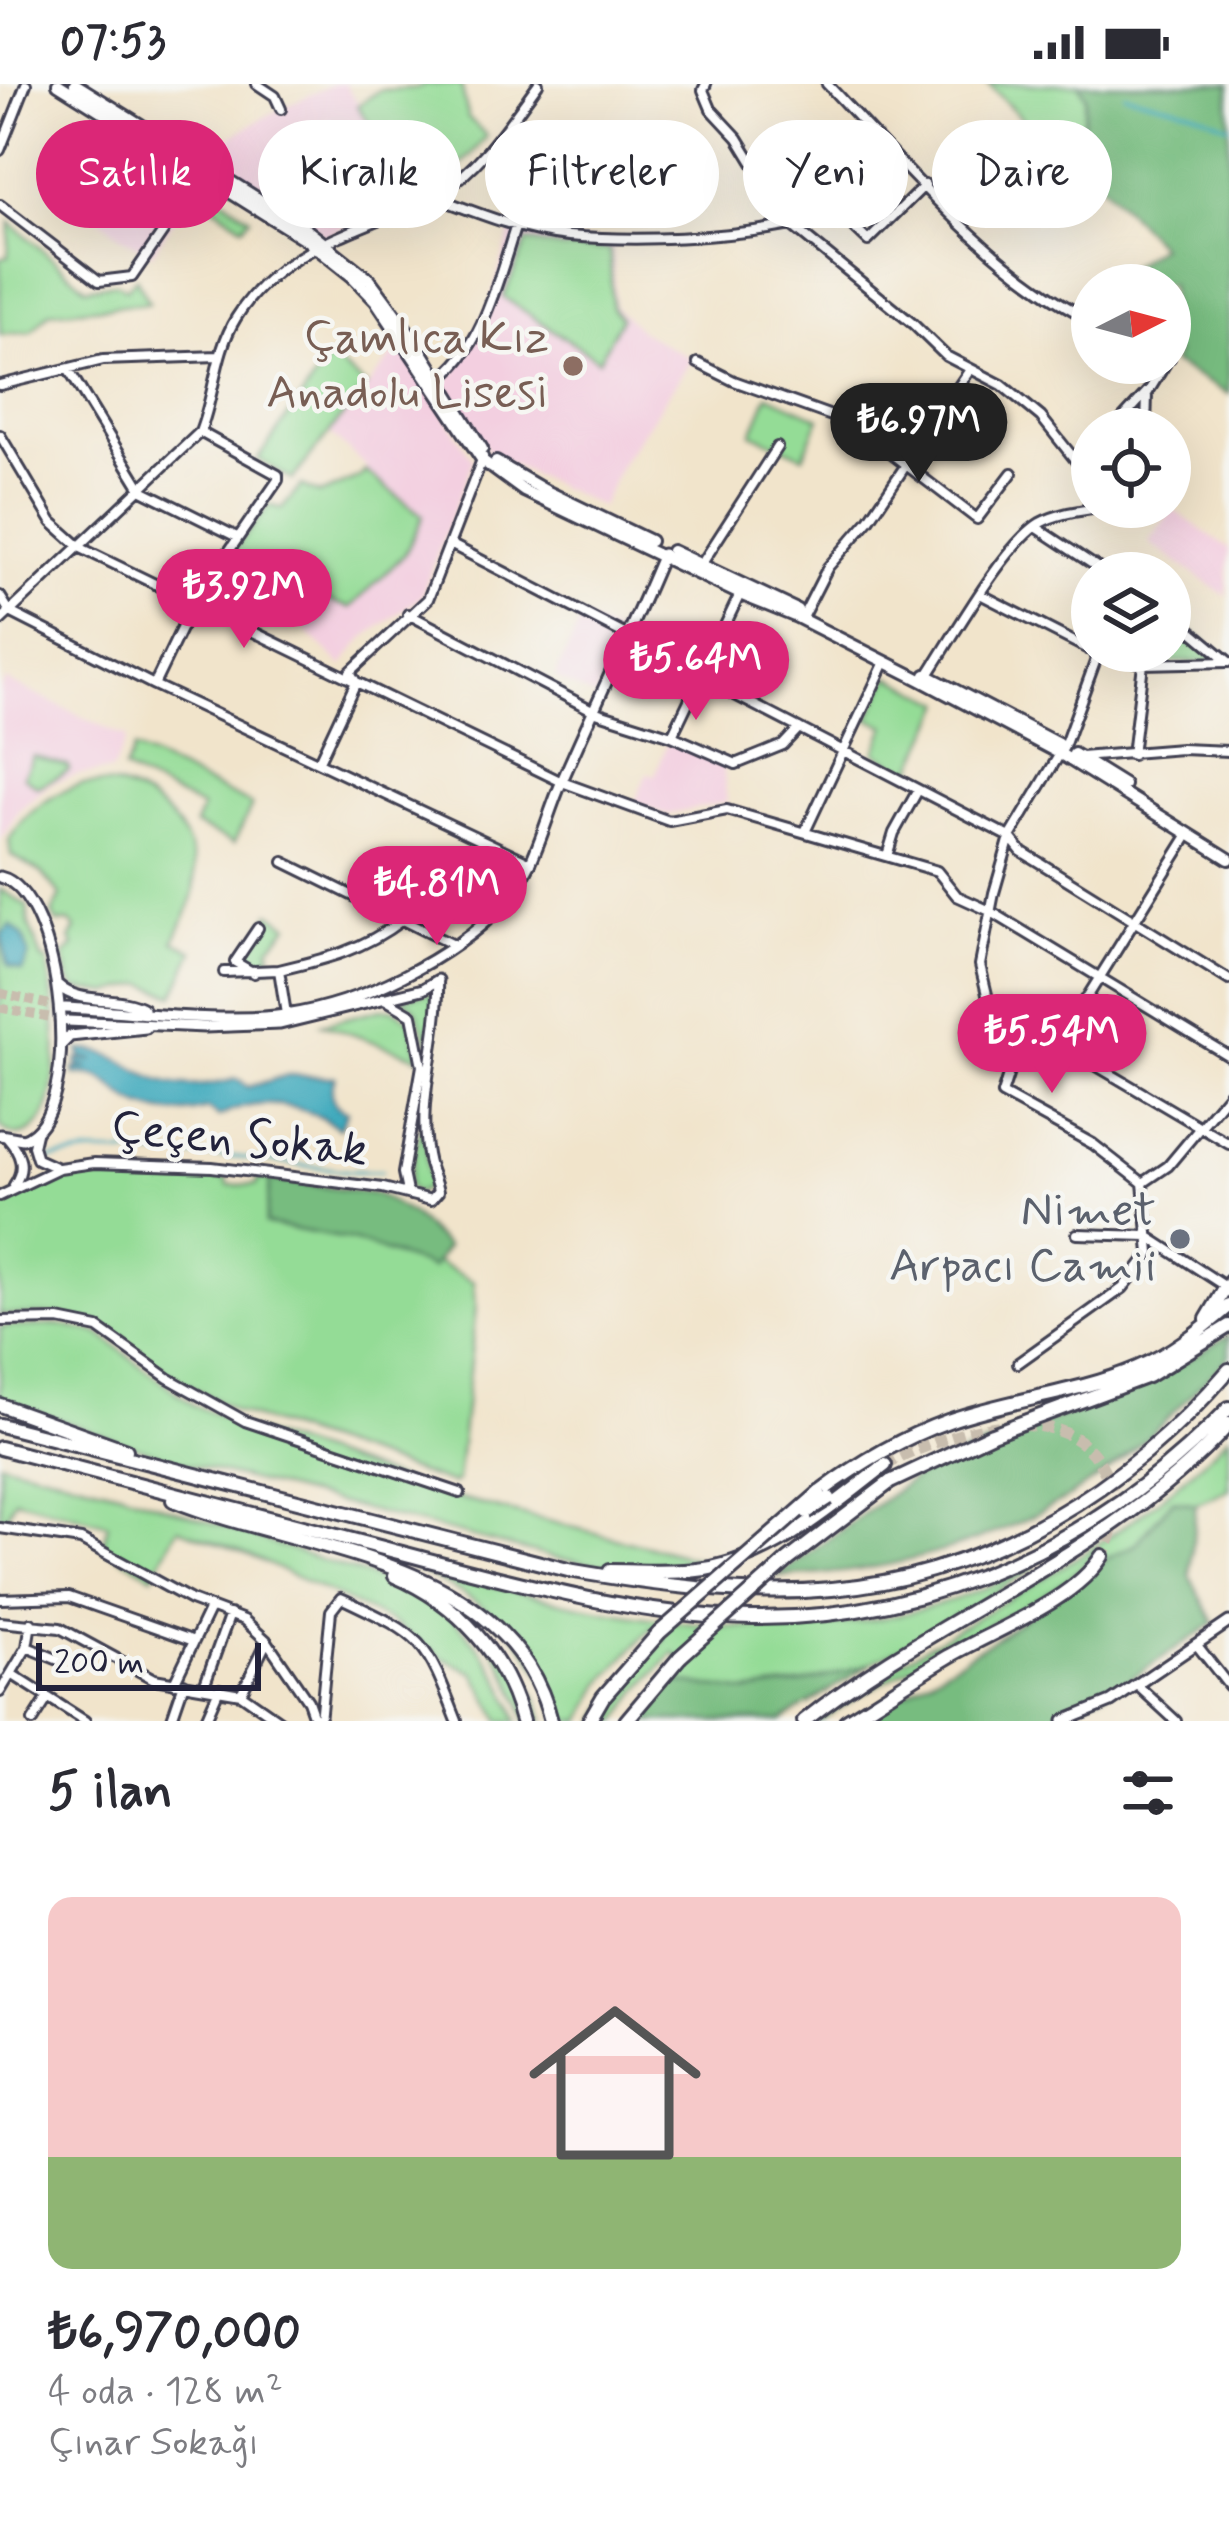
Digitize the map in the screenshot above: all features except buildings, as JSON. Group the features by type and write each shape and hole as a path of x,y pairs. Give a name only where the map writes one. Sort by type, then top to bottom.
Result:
{"highway":[{"path":"1201,1330 1228,1286"},
{"path":"589,1721 603,1697 659,1634 738,1562 885,1448 951,1420 1124,1373 1158,1358 1229,1306"},
{"path":"626,1721 680,1658 788,1560 890,1482 992,1434 1148,1376 1229,1326"},
{"path":"0,1425 568,1570 661,1585 795,1592 868,1584 939,1567 1046,1522 1117,1478 1183,1421 1229,1370"},
{"path":"0,1405 177,1470"},
{"path":"0,1448 565,1594 695,1614 791,1617 900,1602 1015,1563 1130,1497 1229,1408"},
{"path":"804,1721 901,1654 1088,1542 1177,1474 1229,1424"},
{"path":"568,1570 704,1569 726,1563 791,1534 885,1465 824,1496"},
{"path":"126,1480 194,1508 417,1576 477,1610 527,1665 551,1721"},
{"path":"321,1547 411,1583 450,1609 490,1651 522,1721"},
{"path":"846,1721 1057,1597 1086,1576 1102,1556"}],"main road":[{"path":"58,84 116,120"},
{"path":"75,84 315,246 376,301 484,456 524,491 740,594 801,615 924,678"},
{"path":"234,194 315,246 334,252 387,299 484,456 1078,757 1229,854"},
{"path":"65,1008 209,1017 286,1015 336,1005 409,972 453,945 506,903 531,863 663,554"},
{"path":"1062,750 1189,834 1229,854"},
{"path":"0,877 21,890 35,914 56,983 61,1045 54,1096 36,1133 23,1139 4,1137"},
{"path":"436,954 438,980"},
{"path":"409,972 429,969 438,980"},
{"path":"68,1021 280,1024 423,989 438,980"},
{"path":"56,983 64,993 128,1000 149,1012"},
{"path":"61,1045 70,1036 163,1025"},
{"path":"1064,1721 1111,1702 1229,1622"}],"street":[{"path":"0,150 26,84"},
{"path":"257,84 274,96 281,109"},
{"path":"461,178 478,165 538,84"},
{"path":"706,84 703,90 711,110 743,146"},
{"path":"827,84 862,120"},
{"path":"0,112 13,118"},
{"path":"908,168 1018,273 1071,310"},
{"path":"908,202 925,185"},
{"path":"0,205 99,281 132,278 166,228"},
{"path":"0,622 200,432 214,393 218,356 237,317 268,280 315,246 358,228"},
{"path":"437,380 455,369 490,306 515,228"},
{"path":"530,228 566,236 615,236 749,233 775,228"},
{"path":"795,228 946,356 1002,385 1041,417 1071,453"},
{"path":"854,228 868,241 881,228"},
{"path":"334,252 341,235"},
{"path":"0,385 103,360 218,356"},
{"path":"698,363 850,423 977,519 1012,473"},
{"path":"68,369 142,490 237,537"},
{"path":"801,615 828,568 869,520 969,371"},
{"path":"1132,408 1152,384"},
{"path":"1148,408 1149,389"},
{"path":"154,685 194,602 278,475 200,432"},
{"path":"0,435 52,522 81,548 562,782 669,821 728,809 938,871 958,896 990,910 1229,1056"},
{"path":"701,565 777,447"},
{"path":"356,682 350,672 428,599 484,456"},
{"path":"924,678 1035,526 1071,513"},
{"path":"1035,526 1074,552"},
{"path":"450,544 628,636 704,667"},
{"path":"672,736 740,594"},
{"path":"982,595 1071,639"},
{"path":"0,596 10,612 154,685 531,863"},
{"path":"409,614 596,712 672,736 736,764 783,745 799,728"},
{"path":"1191,631 1229,662"},
{"path":"805,832 885,662"},
{"path":"1191,663 1229,662"},
{"path":"1018,1363 1123,1288 1150,1253 1144,1183 1093,1144 1002,1094 1014,1057 1007,1033 989,1003 980,965 1010,837 1062,750 1089,672"},
{"path":"1132,755 1142,672"},
{"path":"319,761 356,682"},
{"path":"733,694 1010,837 1021,851 1229,980"},
{"path":"1078,757 1181,749 1229,751"},
{"path":"1103,771 1110,757"},
{"path":"887,856 918,790"},
{"path":"1058,1044 1189,834"},
{"path":"284,862 453,945"},
{"path":"224,972 279,970 347,954 402,920"},
{"path":"254,973 236,962 258,928"},
{"path":"279,970 286,1015"},
{"name":"Çeçen Sokak","path":"2,1196 58,1168 85,1163 212,1167 406,1192 431,1200 439,1192 429,1165 426,1109 436,1041 438,980"},
{"path":"382,998 399,1004 412,1016 422,1054 403,1173 406,1192"},
{"path":"989,1003 1204,1128 1229,1149"},
{"path":"1144,1183 1168,1166 1204,1128 1229,1093"},
{"path":"36,1133 32,1146 38,1176"},
{"path":"4,1137 20,1161 38,1176"},
{"path":"37,1160 58,1168"},
{"path":"2,1196 20,1178 20,1161"},
{"path":"1077,1234 1148,1236 1228,1286"},
{"path":"0,1321 59,1320 98,1328 168,1378 244,1421 460,1493"},
{"path":"0,1528 81,1540 210,1608 244,1620 267,1641 317,1721"},
{"path":"127,1584 134,1569"},
{"path":"0,1599 69,1598 194,1642"},
{"path":"317,1721 331,1611 341,1598 418,1640 430,1653 457,1721"},
{"path":"171,1721 179,1683 210,1608"},
{"path":"204,1686 230,1614"},
{"path":"0,1622 60,1628 154,1679 241,1694 280,1721"},
{"path":"0,1692 27,1646 31,1623"},
{"path":"241,1694 267,1641"},
{"path":"1196,1644 1229,1686"},
{"path":"27,1646 62,1661"},
{"path":"13,1675 85,1721"},
{"path":"1136,1685 1176,1721"},
{"path":"206,1721 219,1689"},
{"path":"33,1721 46,1699"},
{"path":"255,1721 263,1707"}],"shaded area":[{"path":"333,84 345,84 370,120 260,120"},
{"path":"258,121 258,189 234,172 234,135"},
{"path":"110,228 169,228 152,254"},
{"path":"312,228 342,228 325,237"},
{"name":"Çamlıca Kız Anadolu Lisesi","path":"512,228 554,240 613,241 615,306 641,331 692,359 622,462 601,507 492,455 442,382 454,373 489,305"},
{"path":"400,346 473,460 421,597 364,638 342,666 303,628 310,594 240,569 232,553 269,505 282,508 301,486 320,494 360,477 367,467 330,434"},
{"path":"1191,522 1229,549 1226,596 1191,572 1191,552 1162,552 1149,543 1159,528 1191,528"},
{"path":"582,618 625,638 595,698 555,677"},
{"path":"5,680 127,738 112,771 52,783 20,809 0,841 0,691"},
{"path":"669,739 723,763 727,802 666,815 635,802 647,773 655,775"}],"green space":[{"path":"461,84 468,117 485,138 461,164 461,120 367,120 357,106 380,90"},
{"path":"988,84 1079,84 1086,96 1083,120 1023,120"},
{"path":"1079,84 1229,84 1229,394 1191,373 1191,264 1134,264 1160,246 1112,196 1112,120 1083,120 1086,97"},
{"path":"234,206 250,217 243,226 234,220"},
{"path":"10,222 86,288 116,283 126,289 136,278 149,303 50,312 31,332 0,335 0,258 8,256"},
{"path":"527,241 561,248 610,249 612,307 621,318 599,360 503,297"},
{"path":"330,357 366,386 292,480 258,459"},
{"path":"768,395 820,418 803,456 752,433"},
{"path":"365,471 423,516 405,554 350,608 240,569 232,553 269,505 282,509 301,486 320,494"},
{"path":"1191,631 1228,662 1191,662"},
{"path":"889,676 944,703 911,773 875,752 886,726 869,719"},
{"path":"134,749 252,805 234,843 195,825 202,808 124,770"},
{"path":"33,756 69,770 38,787 23,776"},
{"path":"83,784 116,786 138,794 167,814 187,843 193,859 193,896 174,941 194,951 174,995 145,984 109,993 76,989 64,956 74,946 70,939 76,929 69,922 57,923 52,914 61,896 42,873 11,855 9,840 32,813 61,792"},
{"path":"0,889 27,906 29,925 47,961 55,1027 54,1081 48,1105 39,1123 17,1135 0,1126"},
{"path":"270,913 289,925 270,947 271,967 251,966 244,956"},
{"path":"437,996 428,1042 415,1008 402,998"},
{"path":"394,1009 410,1020 420,1058 322,1024"},
{"path":"423,1117 429,1186 418,1193 409,1187 409,1180"},
{"path":"83,1174 227,1179 228,1185 257,1185 258,1179 338,1188 381,1199 424,1226 446,1247 436,1262 474,1282 476,1307 457,1481 452,1484 237,1412 171,1375 99,1324 60,1315 0,1315 0,1202"},
{"path":"270,1180 377,1194 410,1213 446,1247 432,1268 352,1240 265,1224"},
{"path":"60,1325 98,1333 192,1404 246,1428 448,1496 707,1561 622,1568 555,1558 180,1462 0,1399 0,1327"},
{"path":"1229,1335 1229,1356 1155,1430 1111,1468 1037,1514 909,1560 865,1569 777,1576 922,1472 1144,1386"},
{"path":"1229,1435 1229,1489 1196,1504 1173,1500 1135,1545 1106,1559 1096,1552 1038,1599 821,1721 811,1721 1134,1519"},
{"path":"0,1462 119,1491 418,1593 480,1648 502,1682 518,1721 501,1721 474,1673 391,1622 238,1550 178,1528 153,1576 102,1547 108,1524 15,1499 4,1522 0,1521"},
{"path":"1173,1500 1196,1504 1190,1576 1214,1623 1120,1686 1042,1721 858,1721 998,1637 1106,1559 1135,1545"},
{"path":"385,1557 629,1615 711,1625 793,1627 874,1620 954,1599 1035,1568 898,1650 824,1680 786,1689 746,1692 672,1681 685,1664 674,1653 618,1721 598,1721 612,1696 664,1640 651,1628 602,1683 582,1721 559,1721 534,1661 494,1616 444,1583"},
{"path":"441,1595 504,1648 528,1681 544,1721 527,1721 494,1651"},
{"path":"871,1664 781,1721 636,1721 672,1681 747,1692 804,1683"}],"water":[{"path":"10,925 23,936 29,955 22,971 8,965 1,935"},
{"path":"80,1050 109,1055 151,1077 183,1085 237,1079 248,1087 288,1075 335,1077 332,1098 347,1112 339,1128 311,1113 280,1105 249,1106 219,1117 207,1109 186,1113 153,1110 133,1103 97,1077 75,1075 74,1069 89,1068 78,1066 77,1060 95,1060 81,1057"}],"waterway":[{"path":"1124,94 1194,111 1229,126"},
{"path":"48,1159 91,1153 237,1157 382,1171"}],"tunnel":[{"path":"0,993 65,1008"},
{"path":"0,1008 65,1020"},
{"path":"885,1465 973,1431 1037,1426 1066,1433 1090,1450 1111,1488 1115,1517 1102,1556"}],"place":[{"name":"Çamlıca Kız Anadolu Lisesi","path":"573,366"},
{"name":"Nimet Arpacı Camii","path":"1180,1239"}]}
